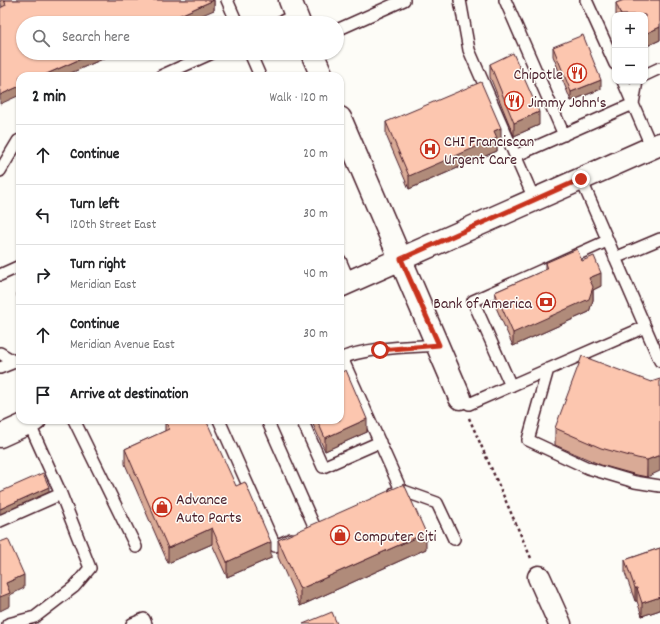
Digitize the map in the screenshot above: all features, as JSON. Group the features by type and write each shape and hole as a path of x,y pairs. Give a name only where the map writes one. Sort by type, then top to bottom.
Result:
{"street":[{"path":"315,60 320,72"},
{"path":"344,127 439,345 460,398"},
{"path":"345,284 656,146"},
{"path":"0,436 26,424"},
{"path":"539,577 560,624"}],"lane":[{"path":"227,0 234,16"},
{"path":"344,27 404,0"},
{"path":"460,0 469,50 535,201"},
{"path":"504,0 564,135"},
{"path":"586,0 612,57"},
{"path":"170,72 196,60"},
{"path":"253,60 258,72"},
{"path":"648,74 660,68"},
{"path":"624,84 633,104 656,146"},
{"path":"633,104 636,84"},
{"path":"515,156 633,104"},
{"path":"0,171 16,146"},
{"path":"581,179 660,361"},
{"path":"615,258 660,239"},
{"path":"510,386 473,301 608,241"},
{"path":"0,276 16,268"},
{"path":"460,398 469,404 645,327"},
{"path":"344,357 380,350 439,345"},
{"path":"0,353 16,361"},
{"path":"0,368 16,361"},
{"path":"344,364 401,490"},
{"path":"548,369 528,440 588,468 635,482 660,486"},
{"path":"8,624 35,617 74,587 90,568 33,424"},
{"path":"76,424 136,547"},
{"path":"221,424 275,546 312,530 269,424"},
{"path":"304,424 323,467 380,442"},
{"path":"387,497 401,490 437,503 454,539"},
{"path":"0,521 60,494"},
{"path":"132,624 144,619 146,624"}],"path":[{"path":"460,398 539,577"}],"building":[{"path":"4,0 214,0 178,16 16,16 16,60 78,60 51,72 16,72 16,88 0,95 0,8 6,5"},
{"path":"624,0 660,0 660,27 648,33 648,12 620,12 616,3"},
{"name":"Chipotle","path":"583,35 601,80 571,92 553,47"},
{"name":"Jimmy John's","path":"513,53 539,112 514,123 490,64"},
{"path":"481,82 501,128 494,131 497,138 409,176 386,122"},
{"name":"Bank of America","path":"577,249 582,261 594,256 601,273 589,278 593,287 589,299 513,333 495,292 547,269 545,263"},
{"path":"582,356 651,382 660,379 660,455 647,460 637,458 601,448 555,428"},
{"path":"346,370 367,419 325,438 319,424 344,424 344,371"},
{"path":"167,424 208,424 236,486 245,482 271,542 227,562 212,528 168,548 125,449 169,429"},
{"path":"43,473 49,487 0,509 0,492"},
{"path":"404,484 426,533 300,589 278,540"},
{"path":"8,539 24,575 6,583 10,593 0,597 0,542"},
{"path":"660,548 660,597 642,603 625,560"},
{"path":"332,612 337,624 303,624"}],"place":[{"name":"Chipotle","path":"577,73"},
{"name":"Jimmy John's","path":"514,101"},
{"name":"CHI Franciscan Urgent Care","path":"430,149"},
{"name":"Bank of America","path":"546,302"},
{"name":"Advance Auto Parts","path":"162,507"},
{"name":"Computer Citi","path":"340,535"}],"route":[{"path":"380,350 439,345 401,259 535,201 581,179"}]}
